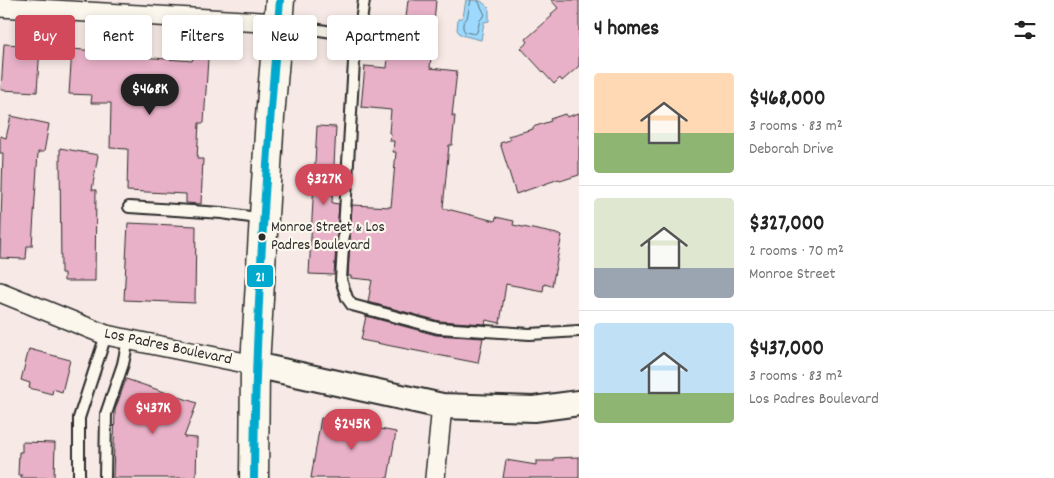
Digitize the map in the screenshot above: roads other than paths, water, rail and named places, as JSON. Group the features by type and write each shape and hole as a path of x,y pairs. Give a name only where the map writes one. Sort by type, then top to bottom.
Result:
{"main road":[{"path":"254,478 255,365 270,117 279,12"}],"street":[{"path":"0,7 279,12"},
{"name":"Los Padres Boulevard","path":"1,298 106,335 442,406 534,409 579,403"},
{"path":"435,478 442,406"}],"lane":[{"path":"362,15 364,0"},
{"path":"279,12 327,26"},
{"path":"354,60 341,280 347,298 352,304 438,328 530,334 579,331"},
{"path":"129,207 222,213 264,219"},
{"path":"79,478 79,418 106,335"},
{"path":"105,478 106,414 123,364 128,340"}],"water":[{"path":"466,0 481,1 489,8 489,21 484,22 481,40 461,35 457,30 458,19 463,17"}],"place":[{"name":"Monroe Street & Los Padres Boulevard","path":"262,237"}]}
